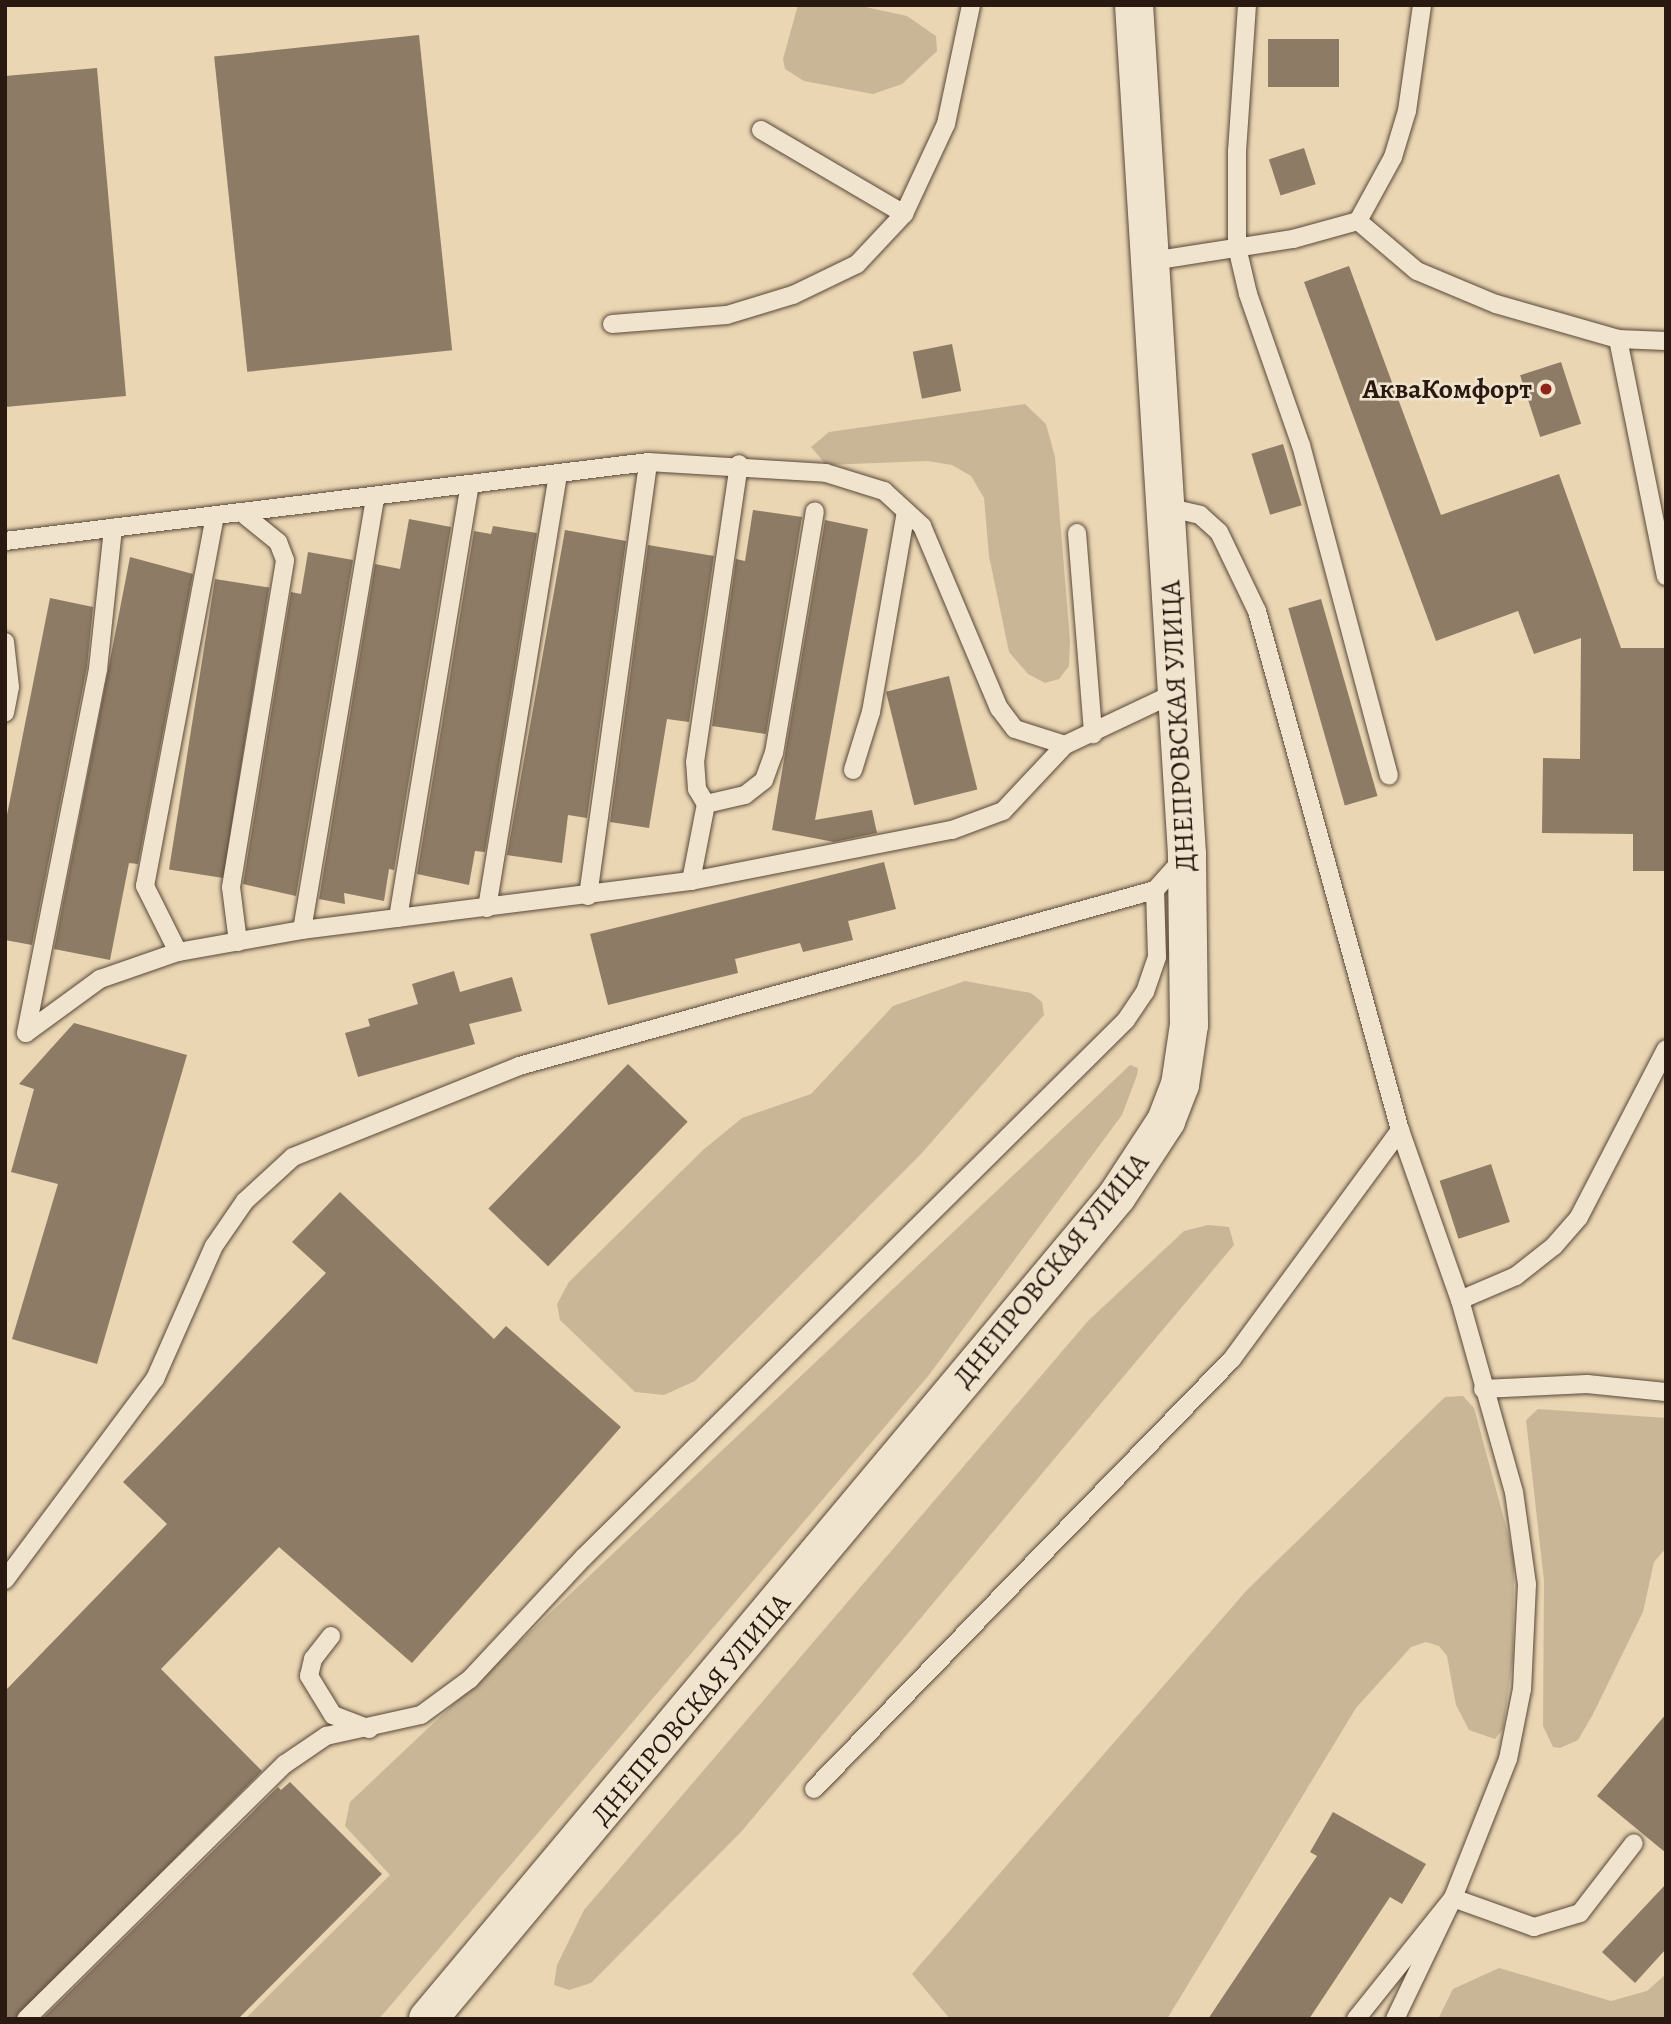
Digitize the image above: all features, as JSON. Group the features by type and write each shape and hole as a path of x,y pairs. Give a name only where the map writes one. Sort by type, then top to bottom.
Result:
{"main road":[{"name":"ДНЕПРОВСКАЯ УЛИЦА","path":"428,2019 1108,1206 1166,1121 1180,1085 1189,1025 1187,854 1134,5"}],"lane":[{"path":"612,324 727,315 793,295 857,264 904,214 946,124 971,5"},
{"path":"1247,5 1237,151 1237,247 1248,294 1301,445 1390,776"},
{"path":"1152,261 1237,247 1357,221 1393,157 1407,111 1423,5"},
{"path":"761,130 904,214"},
{"path":"1357,221 1417,271 1496,304 1618,339 1666,341"},
{"path":"1618,339 1666,576"},
{"path":"588,896 648,462"},
{"path":"5,541 648,462 739,464 826,473 884,491 906,512 933,545 999,708 1015,729 1065,745"},
{"path":"691,881 706,804 697,789 695,762 739,464"},
{"path":"487,908 558,475"},
{"path":"398,918 470,484"},
{"path":"302,930 376,497"},
{"path":"1166,507 1199,515 1219,531 1257,611 1400,1130 1460,1300 1514,1492 1527,1584 1522,1689 1508,1759 1453,1898 1395,2019"},
{"path":"706,804 745,795 764,780 774,753 815,511"},
{"path":"853,770 871,712 906,512"},
{"path":"238,942 231,887 285,560 278,542 242,513"},
{"path":"178,952 145,886 215,516"},
{"path":"113,528 98,669 26,1033 100,979 178,952 302,930 691,881 939,833 989,818 1022,794 1065,745 1177,692"},
{"path":"1077,533 1093,734"},
{"path":"5,642 10,687 5,713"},
{"path":"5,1580 155,1379 214,1246 245,1201 293,1157 519,1066 1155,890 1187,854"},
{"path":"26,2019 285,1764 326,1737 372,1730 421,1715 470,1679 583,1558 1126,1020 1145,992 1157,957 1155,890"},
{"path":"1460,1300 1516,1276 1554,1246 1579,1217 1666,1049"},
{"path":"814,1788 1231,1359 1400,1130"},
{"path":"1483,1389 1587,1384 1666,1392"},
{"path":"331,1636 313,1658 309,1676 333,1715 372,1730"},
{"path":"1453,1898 1534,1927 1580,1913 1634,1843"},
{"path":"1356,2019 1453,1898"}],"shaded area":[{"path":"798,5 856,5 907,16 936,36 937,51 902,84 873,94 804,81 785,69 783,59"},
{"path":"1025,404 1046,424 1055,457 1070,641 1069,666 1059,679 1045,683 1028,674 1009,652 989,556 984,498 971,476 952,465 927,461 826,465 811,447 829,432"},
{"path":"965,981 1031,993 1042,1002 1044,1015 920,1155 695,1381 664,1395 635,1392 560,1320 557,1304 569,1282 703,1150 742,1118 811,1094 893,1006"},
{"path":"1130,1065 1138,1068 1137,1075 1122,1115 929,1375 379,2019 245,2019 390,1875 345,1826 350,1802"},
{"path":"1208,1225 1229,1227 1234,1245 741,1832 591,1983 569,1990 554,1985 557,1965 584,1910 1088,1321 1184,1231"},
{"path":"1463,1396 1474,1408 1514,1556 1513,1658 1503,1729 1495,1739 1469,1730 1456,1705 1447,1656 1439,1646 1426,1642 1411,1647 1356,1708 1167,2019 950,2019 912,1974 1247,1590 1445,1397"},
{"path":"1538,1409 1666,1418 1666,1548 1654,1562 1643,1612 1592,1716 1578,1740 1560,1748 1553,1747 1543,1726 1544,1581 1526,1420"},
{"path":"1499,1968 1611,2001 1647,1991 1666,1974 1666,2019 1438,2019 1453,1989"}],"building":[{"path":"419,35 452,350 247,372 214,57"},
{"path":"1268,39 1339,39 1339,87 1268,87"},
{"path":"97,68 126,396 5,407 5,76"},
{"path":"1304,148 1316,184 1281,196 1269,159"},
{"path":"1349,266 1441,515 1559,474 1621,648 1666,648 1666,871 1633,871 1633,834 1542,833 1543,758 1580,759 1581,638 1534,654 1518,611 1436,641 1304,282"},
{"path":"952,344 961,391 922,399 913,352"},
{"path":"1561,362 1581,424 1540,437 1520,375"},
{"path":"1283,444 1302,505 1270,515 1251,454"},
{"path":"753,510 802,517 766,734 712,726 736,559 745,561"},
{"path":"409,519 451,527 394,870 389,869 384,901 344,893 345,904 319,899 375,564 400,569"},
{"path":"825,520 868,529 815,820 872,810 877,833 834,842 772,830"},
{"path":"493,526 537,533 485,852 475,851 469,885 417,874 474,531 491,534"},
{"path":"565,530 626,541 587,818 568,815 562,863 507,855"},
{"path":"648,545 714,556 689,722 667,719 649,828 610,822"},
{"path":"308,552 353,560 296,896 243,884 291,592 301,594"},
{"path":"130,557 193,574 138,864 129,863 110,960 54,949"},
{"path":"215,579 269,588 223,878 169,869"},
{"path":"50,598 93,607 87,667 32,945 5,940 5,825"},
{"path":"1321,599 1378,796 1345,805 1288,608"},
{"path":"949,676 977,790 914,805 886,692"},
{"path":"884,862 896,909 848,921 853,940 803,952 800,943 735,959 738,973 608,1005 590,934"},
{"path":"454,971 460,992 512,977 522,1011 469,1024 475,1044 358,1077 345,1033 370,1026 368,1019 418,1004 412,984"},
{"path":"74,1023 187,1055 97,1364 12,1339 58,1184 11,1172 34,1089 19,1084"},
{"path":"628,1064 688,1122 548,1266 488,1209"},
{"path":"1491,1164 1510,1222 1458,1239 1440,1181"},
{"path":"340,1192 494,1339 506,1326 621,1427 412,1663 279,1547 161,1669 262,1771 15,2019 5,2019 5,1691 167,1524 123,1482 326,1273 292,1242"},
{"path":"1666,1714 1666,1853 1597,1796"},
{"path":"290,1782 382,1874 238,2019 42,2019 278,1787 281,1790"},
{"path":"1333,1812 1426,1864 1402,1904 1390,1897 1309,2019 1208,2019 1317,1856 1310,1852"},
{"path":"1666,1884 1666,1949 1635,1983 1602,1952"}],"place":[{"name":"АкваКомфорт","path":"1546,389"}]}
